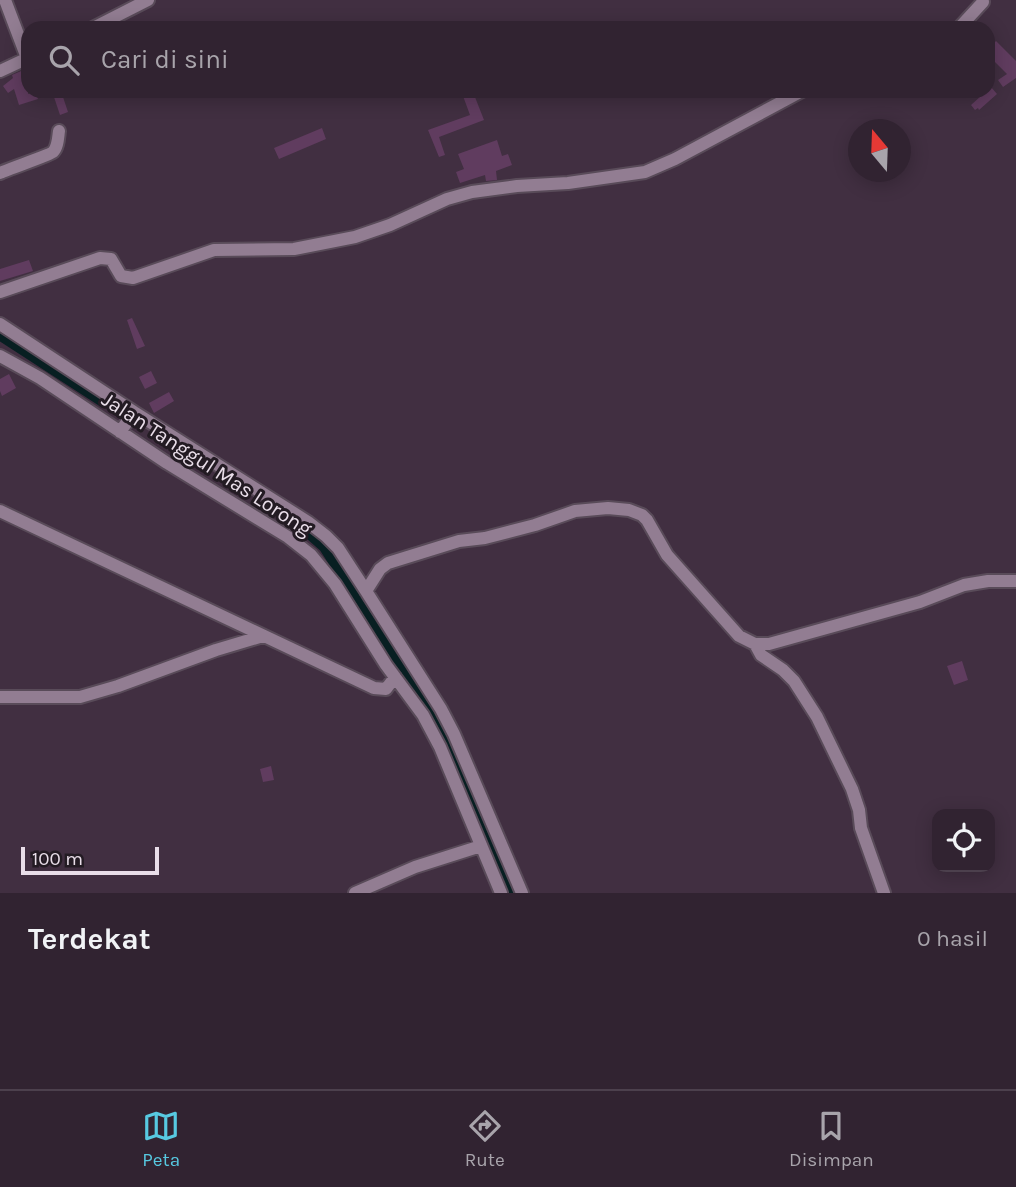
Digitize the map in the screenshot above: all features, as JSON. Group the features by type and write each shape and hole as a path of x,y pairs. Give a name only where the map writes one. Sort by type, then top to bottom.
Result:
{"street":[{"path":"5,0 21,40"},
{"path":"107,21 148,0"},
{"path":"965,21 983,2"},
{"path":"0,71 21,61"},
{"path":"0,292 100,258 111,259 124,278 133,278 214,250 294,249 355,237 390,225 447,199 472,192 645,172 675,159 789,98"},
{"path":"0,173 51,154 55,150 59,131"},
{"path":"0,324 127,422 308,522 338,548 454,734 522,893"},
{"name":"Jalan Tanggul Mas Lorong","path":"0,356 127,422 311,555 335,584 388,662 433,735 501,893"},
{"path":"366,591 380,569 406,558 459,541 485,538 575,512 621,508 634,511 647,520 667,555 738,636 755,644 769,644 920,602 964,585 988,581 1016,581"},
{"path":"0,511 380,690 386,689 395,677"},
{"path":"0,697 80,697 118,686 216,649 263,636"},
{"path":"755,644 761,655 794,681 817,716 852,789 861,828 884,893"},
{"path":"388,662 403,650"},
{"path":"355,893 415,867 481,845"}],"building":[{"path":"996,41 1016,61 1016,78 1003,87 998,80 1007,74 995,62"},
{"path":"21,71 21,98 38,99 19,105 14,89 8,93 3,86 13,78 12,75"},
{"path":"54,98 63,98 68,112 60,115"},
{"path":"464,98 475,98 484,120 439,137 445,155 439,157 428,130 470,115"},
{"path":"979,98 992,98 979,110 975,110 971,105"},
{"path":"322,128 326,139 279,159 274,148"},
{"path":"497,140 502,156 508,154 512,165 496,171 497,180 486,181 485,175 460,183 456,172 464,169 458,154"},
{"path":"29,260 33,271 0,281 0,269"},
{"path":"132,318 145,346 137,349 127,320"},
{"path":"151,371 157,383 145,389 139,377"},
{"path":"9,374 16,388 2,396 0,379"},
{"path":"169,392 174,401 154,413 149,403"},
{"path":"962,661 968,680 954,685 947,666"},
{"path":"271,766 274,780 263,782 260,769"}],"waterway":[{"path":"0,332 105,400"},
{"path":"302,524 326,545 437,717 511,893"}]}
